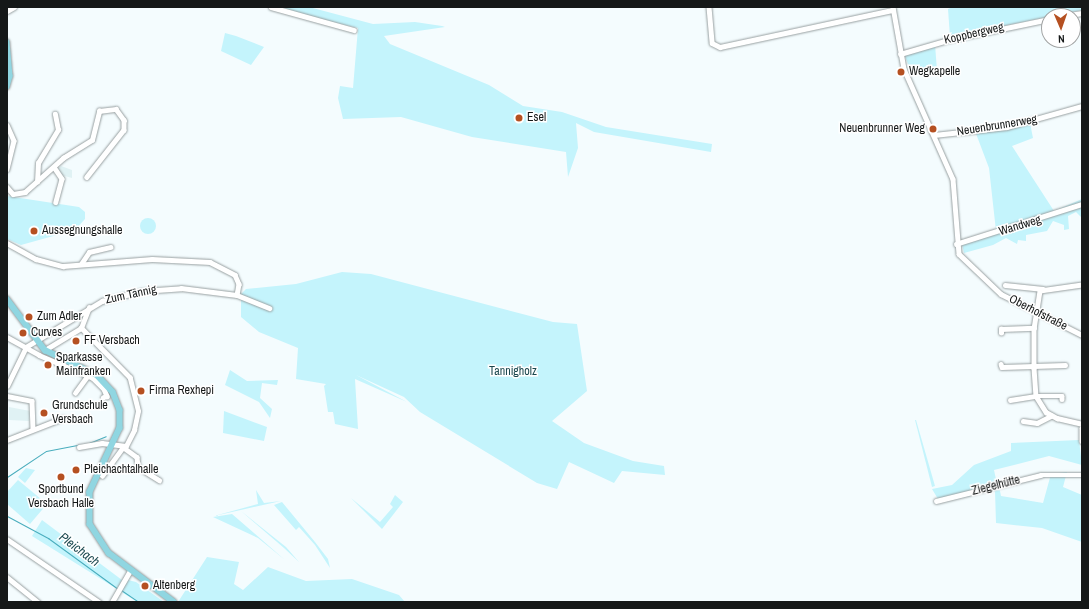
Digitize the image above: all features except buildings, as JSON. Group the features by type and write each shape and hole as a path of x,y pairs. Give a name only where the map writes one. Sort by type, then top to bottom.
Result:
{"main road":[{"path":"7,42 7,88"},
{"path":"7,299 35,341 45,350 90,370 109,386 120,410 120,428 114,445 89,497 90,524 103,547 130,571 174,602"}],"street":[{"path":"7,11 14,7"},
{"path":"270,7 354,30"},
{"path":"709,7 712,43 720,48 893,8 900,54 953,179 956,244"},
{"name":"Koppbergweg","path":"900,54 948,40 1041,20"},
{"name":"Neuenbrunnerweg","path":"934,135 1007,126 1082,106"},
{"path":"7,187 12,193 20,194 37,182 54,167 92,140 99,111 116,109 124,120 124,130 87,177"},
{"path":"37,182 38,163 58,130 55,114"},
{"path":"7,125 14,142 7,169"},
{"path":"54,167 62,179 56,202"},
{"name":"Wandweg","path":"956,244 1082,204"},
{"path":"7,243 50,264 81,264 152,259 205,262 232,272 238,279 238,293"},
{"name":"Oberhofstraße","path":"956,244 962,258 995,290 1082,335"},
{"path":"81,264 89,252 110,247"},
{"path":"1005,285 1043,289 1082,285"},
{"name":"Zum Tännig","path":"26,347 89,307 154,289 181,288 238,293 270,308"},
{"path":"1043,289 1034,328 1034,368 1036,396 1050,416"},
{"path":"45,350 81,328 89,307"},
{"path":"81,328 133,383 137,418 133,434 100,475"},
{"path":"1000,333 1001,329 1034,328"},
{"path":"7,336 26,347 88,375 104,389 107,396 103,398"},
{"path":"7,386 8,380 26,347"},
{"path":"1001,364 1002,367 1034,368 1065,365"},
{"path":"75,393 88,375"},
{"path":"7,396 32,401 33,428"},
{"path":"1010,400 1036,396 1062,396 1062,399"},
{"path":"1024,421 1037,422 1050,416 1082,424"},
{"path":"7,440 33,428 63,418"},
{"path":"1082,428 1082,441"},
{"path":"79,447 102,442 123,448 137,458 138,467 159,480"},
{"name":"Ziegelhütte","path":"936,501 1056,473 1082,475"},
{"path":"7,539 99,602"},
{"path":"112,602 130,571"},
{"path":"7,577 38,602"}],"shaded area":[{"path":"61,166 72,170 72,178 61,175 58,169"},
{"path":"9,407 30,411 29,421 9,420"}],"green space":[{"path":"269,7 309,7 373,24 415,22 442,26 445,27 384,36 390,44 489,85 523,106 562,112 606,127 712,144 711,152 594,132 576,123 578,148 568,177 566,152 472,137 401,117 343,119 338,98 340,86 353,88 358,28"},
{"path":"953,7 1082,7 1081,10 1081,8 1041,8 1041,18 950,37 948,9"},
{"path":"225,33 264,47 251,65 221,51"},
{"path":"935,44 937,71 913,76 904,54"},
{"path":"1030,123 1033,138 1012,146 1054,211 1082,199 1082,218 1076,212 1068,216 1069,229 1064,230 1064,225 1053,221 1047,231 1026,235 1026,241 1018,240 1017,244 1006,238 993,245 964,253 962,244 1010,228 996,231 989,168 975,131"},
{"path":"7,196 79,207 85,212 85,219 75,230 21,245 7,239"},
{"path":"148,218 155,223 156,226 151,233 148,234 141,229 140,226 145,219"},
{"name":"Tannigholz","path":"342,272 371,274 553,322 577,324 587,391 552,421 584,443 633,461 664,466 665,475 622,471 614,483 569,462 557,489 537,483 420,412 404,397 356,375 407,402 355,379 358,429 335,424 333,412 328,412 324,386 326,384 296,379 298,348 259,332 241,317 241,294 246,289 296,284"},
{"path":"230,370 247,381 278,380 277,385 262,383 260,398 272,409 270,418 259,402 225,385"},
{"path":"224,411 267,427 264,441 223,433"},
{"path":"915,420 935,486 932,487"},
{"path":"1079,440 1082,465 1049,456 994,470 997,484 938,499 932,489 952,485 974,465 1011,451 1011,443"},
{"path":"26,468 35,470 25,483 18,477"},
{"path":"1067,472 1063,487 1082,495 1082,542 1042,528 996,523 995,491 936,503 999,486 1001,496 1043,503 1051,474"},
{"path":"18,480 47,504 30,524 7,504 7,492"},
{"path":"256,490 264,503 281,501 214,516 258,504"},
{"path":"395,495 403,502 382,529 351,498 380,522 393,507 390,504"},
{"path":"282,502 328,559 330,568 315,545 299,527 296,530 274,505"},
{"path":"241,511 286,547 299,562 284,548"},
{"path":"232,514 285,560 258,538 213,517"},
{"path":"42,520 122,580 117,589 32,536"},
{"path":"207,557 239,562 234,584 243,590 268,567 306,581 352,579 399,595 405,602 178,602"},
{"path":"128,580 136,582 164,602 137,602 120,591"}],"waterway":[{"name":"Pleichach","path":"89,443 106,436"},
{"name":"Pleichach","path":"7,477 46,451 78,445"},
{"name":"Pleichach","path":"7,516 48,538 118,589"},
{"name":"Pleichach","path":"121,590 139,602"}],"place":[{"name":"Wegkapelle","path":"901,72"},
{"name":"Esel","path":"519,118"},
{"name":"Neuenbrunner Weg","path":"933,129"},
{"name":"Aussegnungshalle","path":"34,231"},
{"name":"Zum Adler","path":"29,317"},
{"name":"Curves","path":"23,333"},
{"name":"FF Versbach","path":"76,341"},
{"name":"Sparkasse Mainfranken","path":"48,365"},
{"name":"Firma Rexhepi","path":"141,391"},
{"name":"Grundschule Versbach","path":"44,413"},
{"name":"Pleichachtalhalle","path":"76,470"},
{"name":"Sportbund Versbach Halle","path":"61,477"},
{"name":"Altenberg","path":"145,586"}]}
